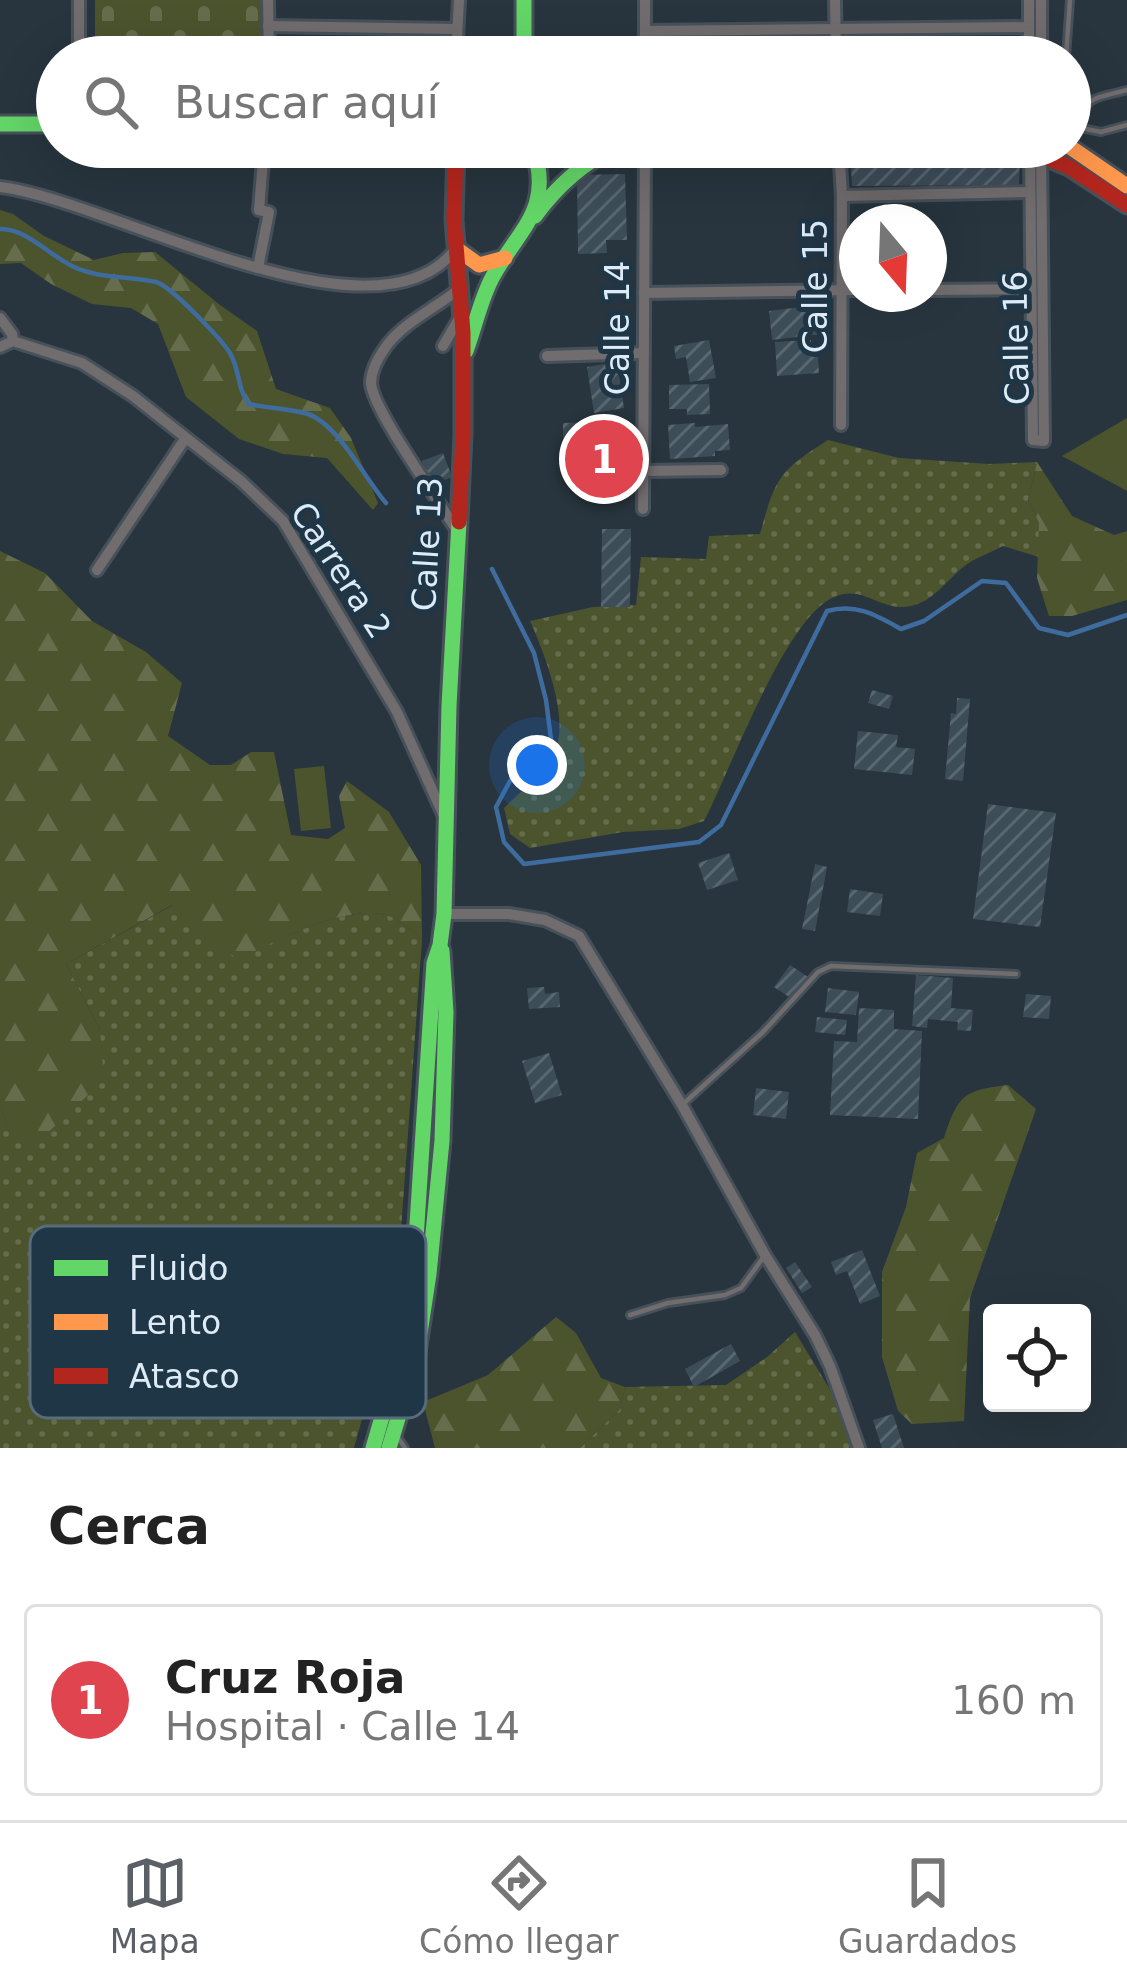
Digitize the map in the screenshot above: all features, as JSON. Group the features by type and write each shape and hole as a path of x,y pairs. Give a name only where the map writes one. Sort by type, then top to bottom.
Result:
{"main road":[{"path":"524,0 524,36"},
{"path":"0,124 36,124"},
{"path":"1091,166 1123,195"},
{"name":"Calle 13","path":"440,945 464,357 454,220 455,168"},
{"path":"526,228 542,187 540,168"},
{"path":"464,357 488,288 505,258 552,192 579,168"},
{"path":"1071,168 1123,195"},
{"path":"456,248 483,267 505,258"},
{"path":"426,1279 438,1184 446,1012 440,945"},
{"path":"417,1226 433,975 440,945"},
{"path":"373,1448 382,1418"}],"street":[{"path":"79,0 79,36"},
{"path":"268,0 268,36"},
{"path":"454,36 459,0"},
{"path":"645,0 645,36"},
{"path":"835,0 835,36"},
{"path":"1029,0 1029,36"},
{"path":"1040,0 1041,36"},
{"path":"268,26 456,29"},
{"path":"645,31 1029,27"},
{"path":"258,268 269,212 259,210 262,168"},
{"name":"Calle 14","path":"643,508 645,168"},
{"name":"Calle 15","path":"840,168 842,204"},
{"name":"Calle 16","path":"1032,168 1033,440 1044,441 1034,168"},
{"path":"0,187 45,196 258,268 337,284 392,284 430,272 456,248"},
{"path":"842,196 1030,192"},
{"path":"947,290 1031,289"},
{"path":"458,534 384,416 371,377 395,336 459,290"},
{"path":"644,292 839,290"},
{"name":"Calle 15","path":"841,424 843,312"},
{"path":"443,346 461,314"},
{"path":"0,319 13,341 0,347"},
{"name":"Carrera 2","path":"13,341 82,363 133,396 283,521 397,712 447,822"},
{"path":"547,356 644,353"},
{"path":"97,569 185,439"},
{"path":"644,471 721,470"},
{"path":"444,914 509,914 545,920 580,936 815,1335 859,1448"}],"lane":[{"path":"1067,36 1070,0"},
{"path":"1091,100 1127,90"},
{"path":"1091,130 1127,125"},
{"path":"682,1105 763,1032 818,973 831,966 1016,974"},
{"path":"630,1315 741,1288 765,1255"},
{"path":"391,1440 405,1448"}],"green space":[{"path":"95,0 261,0 261,36 95,36"},
{"path":"0,210 94,260 155,252 257,331 276,389 330,408 351,438 378,503 373,510 327,458 283,454 239,439 186,397 158,324 131,308 92,304 21,263 0,264"},
{"path":"1127,418 1127,491 1062,456"},
{"path":"828,440 899,458 1037,462 1028,500 1039,523 1039,557 1003,546 967,564 920,603 895,607 844,594 814,612 760,699 704,821 679,829 623,832 530,848 510,834 504,808 545,767 559,737 553,685 530,621 593,607 636,605 641,557 706,559 709,536 760,534 781,478"},
{"path":"1037,462 1072,516 1114,535 1127,531 1127,600 1072,616 1049,616 1037,578 1039,523 1028,500"},
{"path":"0,551 45,573 92,621 146,652 182,683 168,736 210,765 231,765 251,752 274,752 291,835 328,839 345,828 339,796 347,781 389,812 421,865 422,940 392,917 356,914 314,925 237,959 172,905 66,964 100,1030 104,1080 41,1139 13,1143 0,1106"},
{"path":"324,766 331,828 301,831 294,769"},
{"path":"173,905 237,958 314,925 356,914 392,917 422,940 401,1226 30,1226 30,1418 362,1418 354,1448 0,1448 0,1106 13,1142 100,1030 66,964"},
{"path":"1008,1085 1036,1109 970,1298 964,1421 912,1424 898,1411 882,1357 882,1272 906,1207 917,1153 944,1138 964,1098 981,1089"},
{"path":"556,1317 576,1333 601,1378 625,1387 620,1409 580,1448 435,1448 426,1401 488,1375"},
{"path":"795,1332 840,1406 853,1448 580,1448 620,1409 625,1387 726,1385"}],"building":[{"path":"851,168 1020,168 1019,185 852,186"},
{"path":"625,174 627,240 606,240 607,253 578,254 577,175"},
{"path":"817,305 821,334 772,340 769,311"},
{"path":"709,340 716,378 690,382 686,357 676,359 674,346"},
{"path":"811,340 819,373 777,376 775,342"},
{"path":"617,362 624,408 594,413 587,367"},
{"path":"709,384 710,414 687,415 687,409 669,409 669,385"},
{"path":"616,421 616,439 563,441 563,423"},
{"path":"695,423 695,427 728,424 730,450 715,451 715,456 670,459 668,425"},
{"path":"443,453 452,477 431,485 422,461"},
{"path":"602,529 631,529 630,607 601,607"},
{"path":"872,690 893,696 889,709 868,703"},
{"path":"957,698 970,699 963,781 945,779 951,713 956,714"},
{"path":"858,731 898,735 896,747 915,749 912,775 854,769"},
{"path":"988,804 1056,813 1040,927 973,919"},
{"path":"729,853 738,880 707,890 698,863"},
{"path":"815,864 827,867 815,931 802,929"},
{"path":"850,889 883,894 880,916 847,912"},
{"path":"790,965 808,977 792,999 774,987"},
{"path":"916,975 953,978 951,1008 973,1010 971,1031 957,1030 958,1022 928,1019 927,1028 912,1026"},
{"path":"544,987 545,994 559,992 560,1007 529,1009 527,988"},
{"path":"828,988 859,992 856,1015 825,1012"},
{"path":"1026,994 1051,996 1049,1019 1023,1017"},
{"path":"859,1008 894,1010 894,1029 922,1031 918,1119 830,1115 834,1041 857,1042"},
{"path":"817,1017 847,1020 845,1035 815,1032"},
{"path":"549,1053 562,1095 535,1103 522,1061"},
{"path":"756,1088 789,1092 786,1119 753,1115"},
{"path":"862,1250 880,1296 860,1304 847,1271 836,1275 831,1262"},
{"path":"795,1262 812,1287 802,1293 786,1268"},
{"path":"731,1344 740,1361 694,1387 685,1369"},
{"path":"893,1414 904,1448 882,1448 873,1420"}],"waterway":[{"path":"0,229 19,233 84,271 163,286 230,353 249,404 301,412 319,420 340,440 386,503"},
{"path":"492,569 534,653 551,739 538,763 510,781 496,807 504,842 524,864 699,842 721,825 827,611 857,609 901,629 924,621 982,581 1006,583 1039,628 1068,635 1127,615"}],"traffic: fast":[{"path":"524,0 524,36"},
{"path":"0,124 36,124"},
{"path":"466,351 488,287 536,203 538,168"},
{"path":"535,216 582,168"},
{"path":"417,1226 434,963 444,914 459,522"},
{"path":"426,1294 442,1141 446,1012 442,951"},
{"path":"373,1448 382,1418"},
{"path":"389,1448 398,1418"}],"traffic: slow":[{"path":"1091,161 1127,186"},
{"path":"457,249 479,265 505,258"}],"traffic: jam":[{"path":"455,168 454,220 463,332 459,522"},
{"path":"1071,168 1127,205"}],"place":[{"name":"Cruz Roja","path":"604,459"}]}
